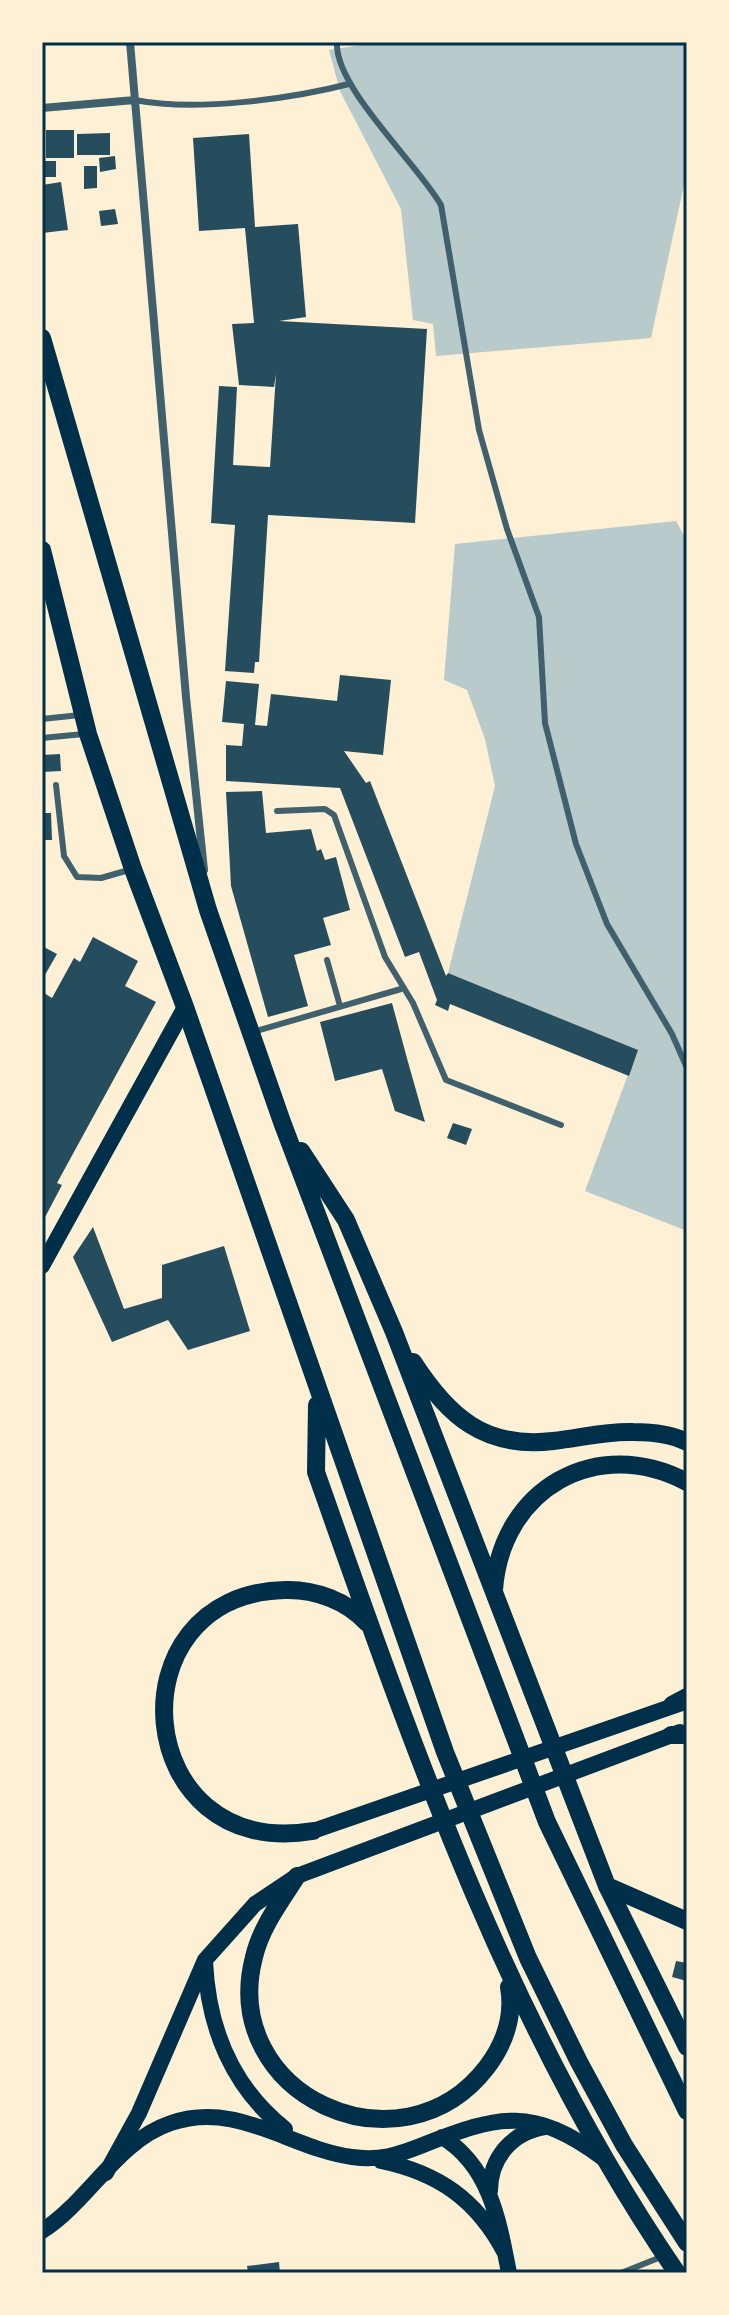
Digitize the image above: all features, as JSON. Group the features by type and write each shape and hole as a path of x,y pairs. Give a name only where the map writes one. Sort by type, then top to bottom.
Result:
{"highway":[{"path":"42,338 208,910 282,1122 547,1822 687,2111"},
{"path":"42,550 86,724 133,869 185,1007 445,1752 528,1958 579,2062 624,2145 687,2243"},
{"path":"282,1122 346,1220 394,1332 607,1886 687,2047"},
{"path":"394,1332 446,1408 479,1432 506,1439 551,1442 619,1431 646,1432 687,1442"},
{"path":"318,1394 316,1472 370,1626 458,1853 505,1968 603,2158 677,2273"},
{"path":"499,1608 494,1590 500,1552 518,1517 545,1490 579,1471 617,1464 655,1468 687,1482"},
{"path":"313,1831 261,1832 228,1821 199,1800 178,1773 165,1740 162,1705 169,1671 186,1640 204,1621 225,1605 258,1593 293,1590 328,1597 359,1614 370,1626"},
{"path":"297,1876 269,1920 254,1956 250,1985 252,2014 261,2042 275,2067 303,2094 329,2109 357,2118 396,2119 433,2109 466,2089 492,2059 508,2024 512,2005 505,1968"},
{"path":"607,1886 687,1921"}],"main road":[{"path":"42,1266 185,1007"},
{"path":"313,1831 682,1701"},
{"path":"106,2173 139,2113 205,1960 255,1904 297,1876 682,1733"},
{"path":"205,1960 208,2003 225,2053 257,2102 299,2140"},
{"path":"42,2231 88,2194 144,2135 173,2122 201,2118 228,2119 260,2125 349,2157 379,2160 431,2176 468,2199 490,2224 505,2253"},
{"path":"379,2160 468,2126 495,2120 524,2120 551,2127 579,2140 603,2158"},
{"path":"491,2200 491,2174 503,2150 525,2133 551,2127"},
{"path":"442,2137 475,2163 491,2200 509,2273"}],"street":[{"path":"130,42 186,697 208,910"},
{"path":"42,108 135,100"}],"lane":[{"path":"337,42 349,84 428,182 441,205 483,444 507,529 539,617 545,723 576,844 607,924 672,1034 687,1068"},
{"path":"135,100 154,104 216,102 307,95 349,84"},
{"path":"42,719 86,724"},
{"path":"42,738 86,724"},
{"path":"56,785 64,856 77,877 101,878 133,869"},
{"path":"277,811 331,811 385,957 401,989 413,1003 446,1080 561,1125"},
{"path":"327,960 340,1006"},
{"path":"253,1032 401,989"},
{"path":"621,2273 665,2256"}],"shaded area":[{"path":"380,42 687,42 687,171 651,338 436,356 433,324 413,320 401,209 340,91 329,50"},
{"path":"676,521 687,541 687,1231 585,1191 637,1050 448,973 495,786 485,739 467,690 444,680 455,544"}],"building":[{"path":"46,130 74,130 74,158 46,158"},
{"path":"110,133 110,155 77,155 77,134"},
{"path":"249,134 255,227 298,224 306,317 279,321 427,329 415,523 268,515 259,662 255,662 254,673 225,671 235,525 211,523 219,386 237,387 233,465 270,467 276,374 274,387 239,385 232,324 254,323 245,228 199,231 193,138"},
{"path":"115,156 116,169 100,172 99,158"},
{"path":"42,161 56,161 56,177 42,177"},
{"path":"84,166 97,166 97,188 84,189"},
{"path":"61,182 68,230 42,233 42,185"},
{"path":"115,209 118,224 101,226 99,211"},
{"path":"340,675 391,680 383,755 344,751 366,783 370,781 446,976 448,973 638,1050 629,1076 450,1004 448,1011 435,1005 437,1000 419,952 405,957 340,788 226,781 226,745 242,746 244,724 222,722 226,681 259,684 255,725 267,726 271,694 337,701"},
{"path":"60,754 61,771 42,772 42,755"},
{"path":"262,791 266,833 311,829 317,851 321,849 325,860 336,857 350,910 323,918 331,945 294,955 308,1006 268,1017 231,886 226,792"},
{"path":"42,813 51,813 52,840 42,840"},
{"path":"93,937 138,961 125,986 156,1002 57,1183 62,1185 42,1223 42,997 44,993 52,998 74,958 80,962"},
{"path":"42,946 57,954 42,980"},
{"path":"392,1003 425,1122 395,1111 382,1069 335,1081 320,1022"},
{"path":"453,1123 472,1129 466,1145 447,1138"},
{"path":"93,1227 124,1309 162,1298 162,1265 224,1246 250,1331 188,1350 168,1320 112,1342 73,1257"},
{"path":"676,1961 687,1963 687,1981 672,1977"},
{"path":"279,2262 280,2273 248,2273 247,2266"}]}
